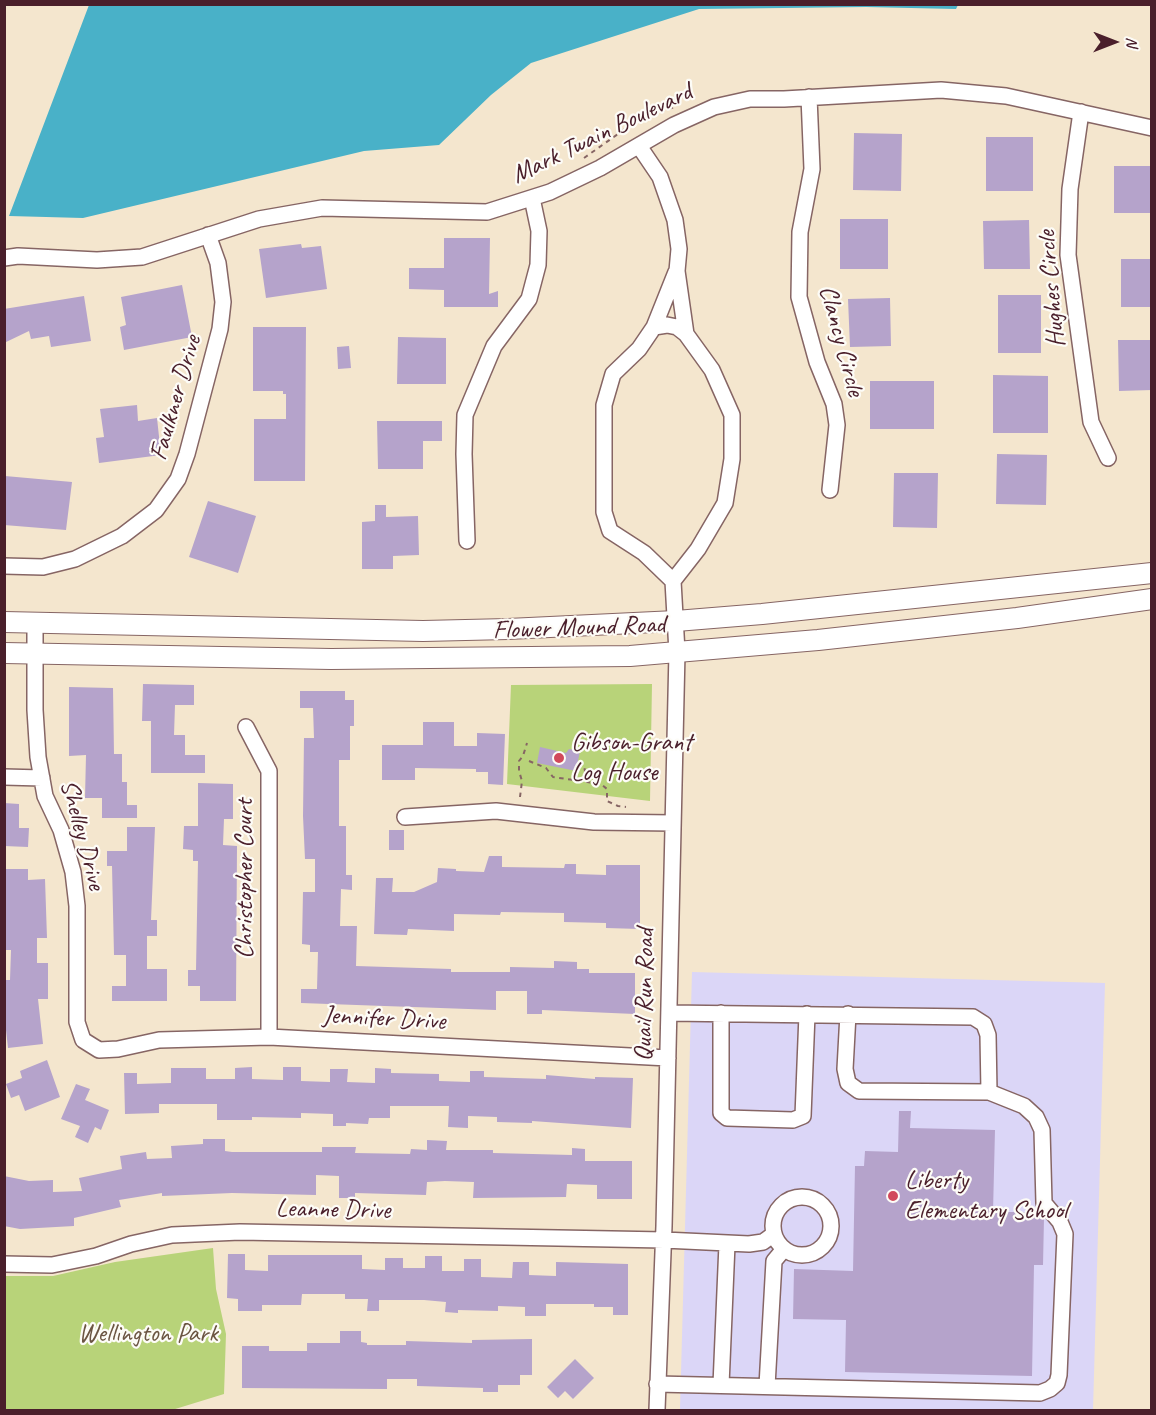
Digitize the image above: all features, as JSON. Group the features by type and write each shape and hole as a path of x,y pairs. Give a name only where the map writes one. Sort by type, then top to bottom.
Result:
{"main road":[{"name":"Flower Mound Road","path":"4,622 423,630 508,629 676,621 799,611 1152,573"},
{"name":"Flower Mound Road","path":"4,653 402,659 620,656 818,640 1017,618 1152,599"}],"street":[{"name":"Mark Twain Boulevard","path":"4,258 18,256 97,260 142,257 259,219 322,208 487,212 550,192 714,107 750,99 941,90 1006,96 1152,128"},
{"name":"Clancy Circle","path":"809,97 812,169 800,232 800,297 817,362 834,404 837,425 830,490"},
{"name":"Hughes Circle","path":"1081,112 1070,189 1068,255 1091,422 1108,458"},
{"path":"639,146 660,177 675,220 679,249 677,271 686,334"},
{"path":"467,541 465,415 494,346 530,299 538,265 538,231 532,198"},
{"name":"Faulkner Drive","path":"4,566 43,567 75,560 122,536 156,510 178,478 187,454 220,329 224,302 218,263 208,235"},
{"path":"654,327 667,325 677,327 686,334 712,370 732,415 732,459 725,503 698,549 673,581 644,553 610,531 604,512 604,405 613,374 639,349 654,327 677,271"},
{"name":"Quail Run Road","path":"657,1410 664,1240 677,652 673,581"},
{"name":"Shelley Drive","path":"35,623 34,710 38,757 45,796 61,830 73,872 77,906 77,1022 83,1040 99,1050"},
{"name":"Christopher Court","path":"246,727 270,771 269,1037"},
{"path":"4,777 42,778"},
{"path":"405,817 496,811 594,822 673,823"},
{"path":"669,1013 973,1017 984,1024 988,1035 989,1092"},
{"path":"721,1013 721,1113 727,1118 793,1120 803,1116 807,1014"},
{"path":"657,1384 1040,1393 1057,1383 1065,1233 1060,1222 1044,1203 1042,1130 1036,1117 1024,1106 989,1092 859,1091 848,1083 845,1068 848,1014"},
{"name":"Jennifer Drive","path":"99,1050 118,1049 159,1040 269,1037 668,1058"},
{"path":"797,1197 817,1200 830,1215 832,1225 826,1243 811,1254 793,1254 784,1249 774,1234 773,1224 780,1207 788,1200 797,1197"},
{"name":"Leanne Drive","path":"4,1264 52,1265 96,1256 131,1244 172,1235 240,1232 664,1240 727,1244 763,1242 774,1234"},
{"path":"721,1385 727,1244"},
{"path":"767,1386 774,1261 784,1249"}],"path":[{"path":"582,159 642,117 683,104"},
{"path":"520,797 522,781 519,761 527,743"},
{"path":"523,756 546,768 553,777 601,784 607,789 607,801 627,807"},
{"path":"530,761 537,763"},
{"path":"578,763 584,766 584,781"}],"shaded area":[{"name":"Liberty Elementary School","path":"692,972 1105,983 1093,1410 680,1409"}],"green space":[{"path":"652,684 650,801 507,784 511,685"},
{"name":"Wellington Park","path":"213,1248 216,1289 226,1334 224,1394 172,1410 5,1410 5,1276 53,1276 115,1262"}],"water":[{"path":"89,4 958,5 956,9 866,7 699,9 531,63 491,95 439,145 364,151 83,218 9,216"}],"building":[{"path":"854,133 902,134 901,191 853,190"},
{"path":"986,137 1033,137 1033,191 986,191"},
{"path":"1114,166 1152,166 1152,213 1114,213"},
{"path":"840,219 888,219 888,269 840,269"},
{"path":"1029,220 1030,269 984,269 983,221"},
{"path":"444,238 490,238 489,294 498,291 498,307 444,307 444,290 409,289 409,268 444,268"},
{"path":"301,244 302,248 321,246 327,289 266,298 259,249"},
{"path":"1121,259 1152,259 1152,307 1121,307"},
{"path":"182,285 192,337 124,350 120,327 126,325 121,297"},
{"path":"998,295 1041,295 1041,353 998,353"},
{"path":"84,296 91,341 51,347 49,336 31,339 29,331 4,343 4,309"},
{"path":"890,298 891,346 850,347 848,299"},
{"path":"253,327 306,327 305,481 254,481 254,419 286,419 286,394 283,394 283,391 253,391"},
{"path":"398,337 446,338 446,384 397,384"},
{"path":"1118,340 1152,340 1152,390 1119,391"},
{"path":"349,346 351,368 338,369 337,347"},
{"path":"993,375 1048,376 1048,433 993,433"},
{"path":"870,381 934,381 934,429 870,429"},
{"path":"137,405 138,421 157,418 161,455 99,463 96,438 104,437 100,409"},
{"path":"377,421 442,421 442,441 423,441 423,469 378,469"},
{"path":"997,454 1047,455 1046,505 996,504"},
{"path":"894,473 938,473 937,528 893,527"},
{"path":"5,476 72,482 66,530 4,525"},
{"path":"208,501 256,516 238,573 189,557"},
{"path":"375,505 386,505 386,517 418,516 419,555 393,556 393,569 362,569 362,522 375,521"},
{"path":"143,684 194,685 194,705 175,705 174,735 185,735 185,755 205,755 205,773 151,773 151,721 142,721"},
{"path":"69,687 113,688 114,754 122,754 122,782 127,782 127,805 137,805 137,818 102,818 102,798 85,798 86,755 69,756"},
{"path":"300,691 345,691 345,700 354,700 354,726 350,726 350,760 339,760 339,826 346,826 346,875 352,875 352,890 341,889 340,926 357,926 356,966 451,969 451,972 510,972 510,967 554,968 554,961 577,962 577,969 589,969 589,973 635,973 635,1014 542,1010 542,1014 527,1014 527,991 496,991 496,1010 301,1003 301,989 317,989 318,952 310,952 310,945 302,944 303,892 315,892 315,859 305,859 303,816 304,738 314,738 313,708 300,708"},
{"path":"423,722 454,722 454,746 477,746 477,733 505,734 503,785 488,784 488,772 476,772 476,769 415,768 415,780 382,780 382,745 423,745"},
{"name":"Gibson-Grant Log House","path":"540,747 566,753 569,749 580,751 576,771 537,763"},
{"path":"198,783 233,784 233,819 224,819 223,845 237,846 236,1001 200,1001 200,986 188,986 188,970 196,970 198,861 193,861 193,850 183,849 184,826 198,826"},
{"path":"4,803 19,804 19,828 29,828 28,847 4,846"},
{"path":"127,827 155,827 151,920 157,920 157,936 147,936 147,969 167,969 167,1001 112,1001 112,986 126,986 126,955 114,955 112,866 107,866 107,851 127,851"},
{"path":"389,830 404,830 404,850 389,850"},
{"path":"489,856 502,856 502,867 564,868 565,864 576,864 576,874 606,875 606,865 640,865 640,929 606,928 606,923 564,922 564,913 501,912 500,915 454,914 454,931 408,929 407,935 374,934 376,878 393,878 392,892 414,892 437,882 438,868 484,872"},
{"path":"4,869 28,869 28,880 45,879 47,938 37,938 37,963 48,963 48,999 38,999 43,1044 8,1048 4,1012 4,980 10,980 11,950 4,950"},
{"path":"47,1060 60,1097 25,1111 19,1095 11,1098 6,1084 22,1078 20,1071"},
{"path":"252,1067 252,1079 283,1080 283,1067 301,1067 301,1081 330,1082 330,1069 348,1069 347,1082 375,1083 375,1068 391,1069 391,1073 439,1074 439,1081 470,1082 470,1071 484,1071 484,1077 546,1079 546,1075 595,1079 595,1077 633,1078 631,1128 532,1121 532,1123 497,1122 497,1117 468,1116 468,1128 448,1127 449,1106 390,1106 390,1118 369,1118 368,1124 346,1123 346,1126 333,1126 333,1114 301,1113 301,1118 252,1117 252,1120 217,1120 217,1104 159,1104 159,1113 125,1114 124,1073 137,1073 137,1084 171,1083 171,1068 206,1068 206,1079 235,1079 235,1068"},
{"path":"76,1084 90,1089 85,1100 109,1110 101,1130 95,1127 88,1143 75,1137 80,1126 61,1119"},
{"path":"899,1111 911,1111 910,1128 995,1130 993,1212 1039,1212 1044,1218 1043,1265 1034,1265 1032,1376 845,1372 846,1320 793,1319 794,1269 853,1271 855,1166 864,1166 865,1151 898,1152"},
{"path":"203,1139 225,1139 225,1151 232,1152 322,1152 322,1147 356,1147 355,1153 410,1154 411,1149 427,1150 427,1140 447,1141 446,1150 493,1150 493,1153 572,1155 572,1148 585,1149 585,1161 632,1161 632,1199 597,1199 597,1185 567,1184 566,1197 473,1198 474,1182 445,1181 427,1182 426,1195 355,1193 355,1198 339,1198 339,1176 316,1175 316,1195 232,1193 162,1196 162,1193 119,1200 121,1207 74,1218 74,1226 20,1229 4,1226 4,1176 29,1181 53,1180 53,1192 82,1191 79,1178 122,1169 120,1156 146,1152 147,1159 172,1158 171,1146 203,1144"},
{"path":"228,1254 245,1254 245,1270 268,1271 268,1255 362,1255 362,1269 385,1270 385,1258 403,1258 403,1268 425,1268 425,1256 442,1256 442,1271 464,1271 464,1259 481,1259 481,1277 512,1278 513,1262 529,1262 529,1275 556,1276 556,1262 628,1264 628,1315 613,1315 613,1307 594,1307 594,1304 546,1304 546,1316 525,1316 525,1307 498,1306 498,1311 458,1310 458,1313 445,1312 446,1302 424,1300 379,1300 379,1311 367,1311 368,1299 345,1299 345,1294 302,1294 301,1305 262,1305 262,1311 238,1311 238,1299 227,1298"},
{"path":"340,1331 361,1331 361,1342 367,1345 406,1345 406,1341 472,1343 472,1340 532,1339 532,1375 520,1375 520,1385 498,1385 498,1392 483,1392 483,1388 417,1386 417,1379 387,1379 387,1389 242,1388 242,1346 269,1346 269,1351 307,1351 307,1343 340,1343"},
{"path":"575,1359 594,1378 573,1399 565,1391 558,1398 547,1387"}],"place":[{"name":"Gibson-Grant Log House","path":"559,758"},
{"name":"Liberty Elementary School","path":"893,1196"}]}
